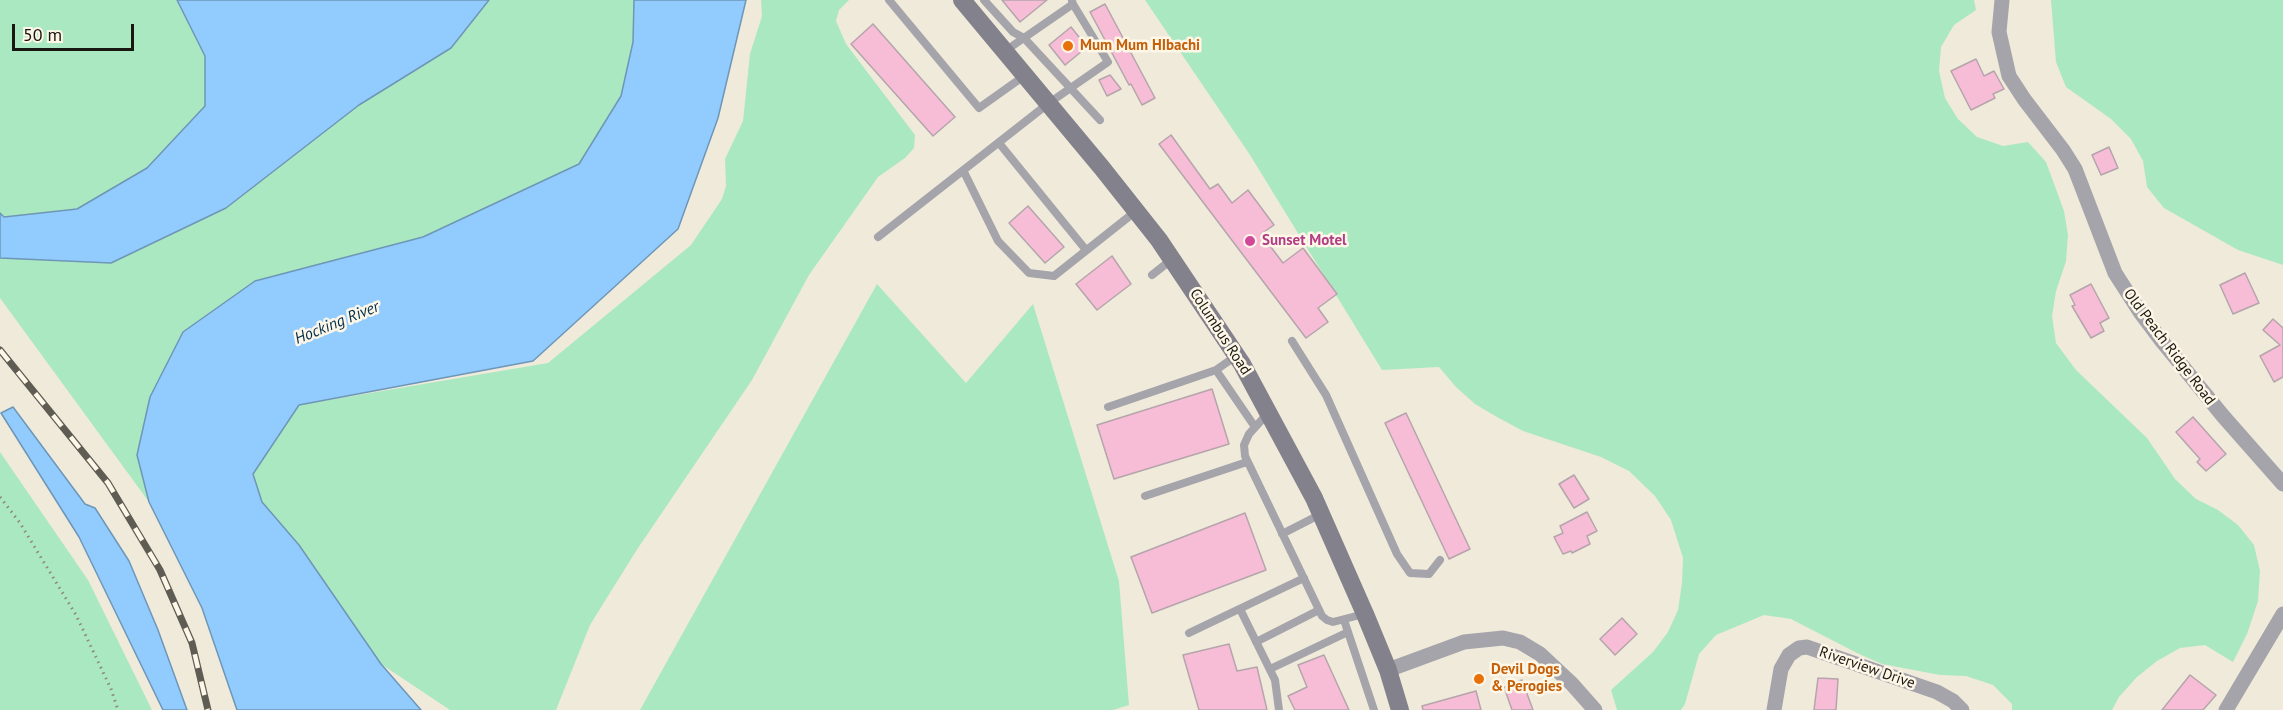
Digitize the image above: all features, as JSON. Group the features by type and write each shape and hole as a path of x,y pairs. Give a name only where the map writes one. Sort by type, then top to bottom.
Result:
{"main road":[{"name":"Columbus Road","path":"962,0 1136,211 1172,259 1236,356 1269,412 1321,513 1388,670 1400,710"}],"street":[{"name":"Old Peach Ridge Road","path":"2002,0 1999,32 2009,76 2064,150 2075,170 2115,273 2161,340 2223,417 2283,484"},
{"path":"2226,710 2283,614"},
{"path":"1388,670 1464,642 1503,638 1520,642 1540,654 1572,684 1595,710"},
{"name":"Riverview Drive","path":"1774,710 1781,669 1789,655 1799,648 1806,647 1937,692 1953,701 1962,710"}],"lane":[{"path":"888,0 979,108 1025,75"},
{"path":"984,0 1013,32 1024,38 1100,120"},
{"path":"878,237 1049,103 1108,62 1072,2 1005,51"},
{"path":"999,143 1086,250"},
{"path":"963,170 998,241 1029,273 1054,276 1136,211"},
{"path":"1152,275 1172,259"},
{"path":"1292,341 1326,394 1397,554 1410,573 1429,574 1440,560"},
{"path":"1108,407 1216,370 1236,356"},
{"path":"1216,370 1255,427"},
{"path":"1269,412 1249,434 1244,445 1247,462 1319,610 1327,620 1333,622 1365,614"},
{"path":"1145,496 1247,462"},
{"path":"1282,534 1321,513"},
{"path":"1189,633 1304,578"},
{"path":"1240,609 1275,680 1279,710"},
{"path":"1256,642 1319,610"},
{"path":"1344,620 1374,710"},
{"path":"1270,669 1348,632"}],"path":[{"path":"0,497 20,523 76,615 111,689 118,710"}],"green space":[{"path":"0,0 177,0 205,56 205,106 147,168 77,209 4,217 0,213"},
{"path":"489,0 634,0 633,42 621,96 579,164 423,237 255,281 137,455 149,502 0,298 0,258 111,263 226,208 359,105 451,48"},
{"path":"761,0 849,0 839,10 836,21 846,44 915,135 914,148 905,158 878,177 809,275 752,380 636,551 590,625 556,710 450,710 381,664 299,545 261,502 252,474 299,405 548,363 691,245 722,199 726,186 725,159 743,121 750,54 762,16"},
{"path":"1145,0 1974,0 1976,10 1954,25 1941,47 1939,71 1945,98 1958,119 1977,137 2003,146 2028,142 2046,162 2064,211 2068,235 2066,261 2056,291 2052,316 2056,343 2076,370 2147,438 2175,479 2196,499 2218,510 2238,525 2254,545 2260,571 2258,601 2247,634 2233,662 2205,645 2180,648 2157,661 2137,677 2119,697 2112,710 2012,710 2012,704 1993,685 1966,676 1940,675 1882,664 1791,619 1764,615 1716,635 1699,654 1685,704 1681,710 1617,710 1611,690 1653,652 1668,632 1678,610 1683,558 1671,520 1655,496 1629,471 1601,457 1523,431 1497,417 1475,404 1439,367 1382,370 1250,155"},
{"path":"2051,0 2283,0 2283,265 2238,250 2164,208 2147,187 2143,161 2131,139 2111,119 2066,87 2056,62"},
{"path":"877,284 966,383 1033,304 1119,581 1129,705 1113,710 640,710"},
{"path":"0,452 88,580 152,710 0,710"}],"water":[{"path":"177,0 489,0 451,48 359,105 226,208 111,263 0,258 0,213 4,217 77,209 147,168 205,106 205,56"},
{"name":"Hocking River","path":"634,0 746,0 718,118 678,229 533,361 299,405 253,474 262,502 299,545 381,664 421,710 237,710 202,608 149,502 137,455 150,397 183,332 255,281 423,237 579,164 621,96 633,42"},
{"path":"13,407 85,504 95,508 129,561 158,630 187,710 163,710 79,537 1,413"}],"building":[{"path":"1002,0 1047,0 1020,22"},
{"path":"1105,4 1155,98 1142,105 1090,12"},
{"path":"873,24 955,117 933,136 851,44"},
{"name":"Mum Mum HIbachi","path":"1071,27 1087,47 1065,65 1049,45"},
{"path":"1976,59 1984,76 1994,71 2004,89 1993,94 1995,98 1971,110 1951,71"},
{"path":"1110,75 1121,89 1107,96 1099,80"},
{"name":"Sunset Motel","path":"1171,135 1210,189 1218,184 1232,203 1248,190 1274,225 1261,234 1283,263 1303,248 1337,294 1318,308 1328,322 1306,338 1159,144"},
{"path":"2109,147 2118,168 2101,175 2092,155"},
{"path":"1028,206 1064,247 1045,263 1009,223"},
{"path":"1112,256 1131,284 1097,310 1076,284"},
{"path":"2245,273 2259,303 2233,314 2220,285"},
{"path":"2091,284 2109,318 2100,323 2104,331 2091,338 2072,306 2075,305 2070,295"},
{"path":"2273,319 2283,328 2283,377 2274,382 2260,356 2280,345 2263,330"},
{"path":"1212,389 1229,444 1114,479 1097,425"},
{"path":"1406,413 1470,549 1449,559 1385,423"},
{"path":"2193,417 2226,454 2206,471 2197,462 2200,459 2176,432"},
{"path":"1574,475 1589,499 1574,508 1559,484"},
{"path":"1587,512 1597,531 1587,536 1590,544 1572,553 1571,551 1563,554 1554,537 1563,533 1560,526"},
{"path":"1245,513 1266,570 1152,613 1131,557"},
{"path":"1622,618 1637,634 1615,655 1600,639"},
{"path":"1229,644 1237,671 1257,667 1267,710 1199,710 1183,655"},
{"path":"1324,655 1349,710 1295,710 1288,696 1307,687 1298,665"},
{"path":"2190,675 2216,695 2203,710 2162,710"},
{"path":"1818,678 1838,679 1836,710 1814,710"},
{"path":"1522,680 1533,710 1512,710 1504,687"},
{"path":"1476,691 1481,710 1423,710 1422,706"}],"railway":[{"path":"0,350 108,483 160,570 192,643 208,710"}],"place":[{"name":"Mum Mum HIbachi","path":"1068,46"},
{"name":"Sunset Motel","path":"1250,241"},
{"name":"Devil Dogs & Perogies","path":"1479,679"}]}
